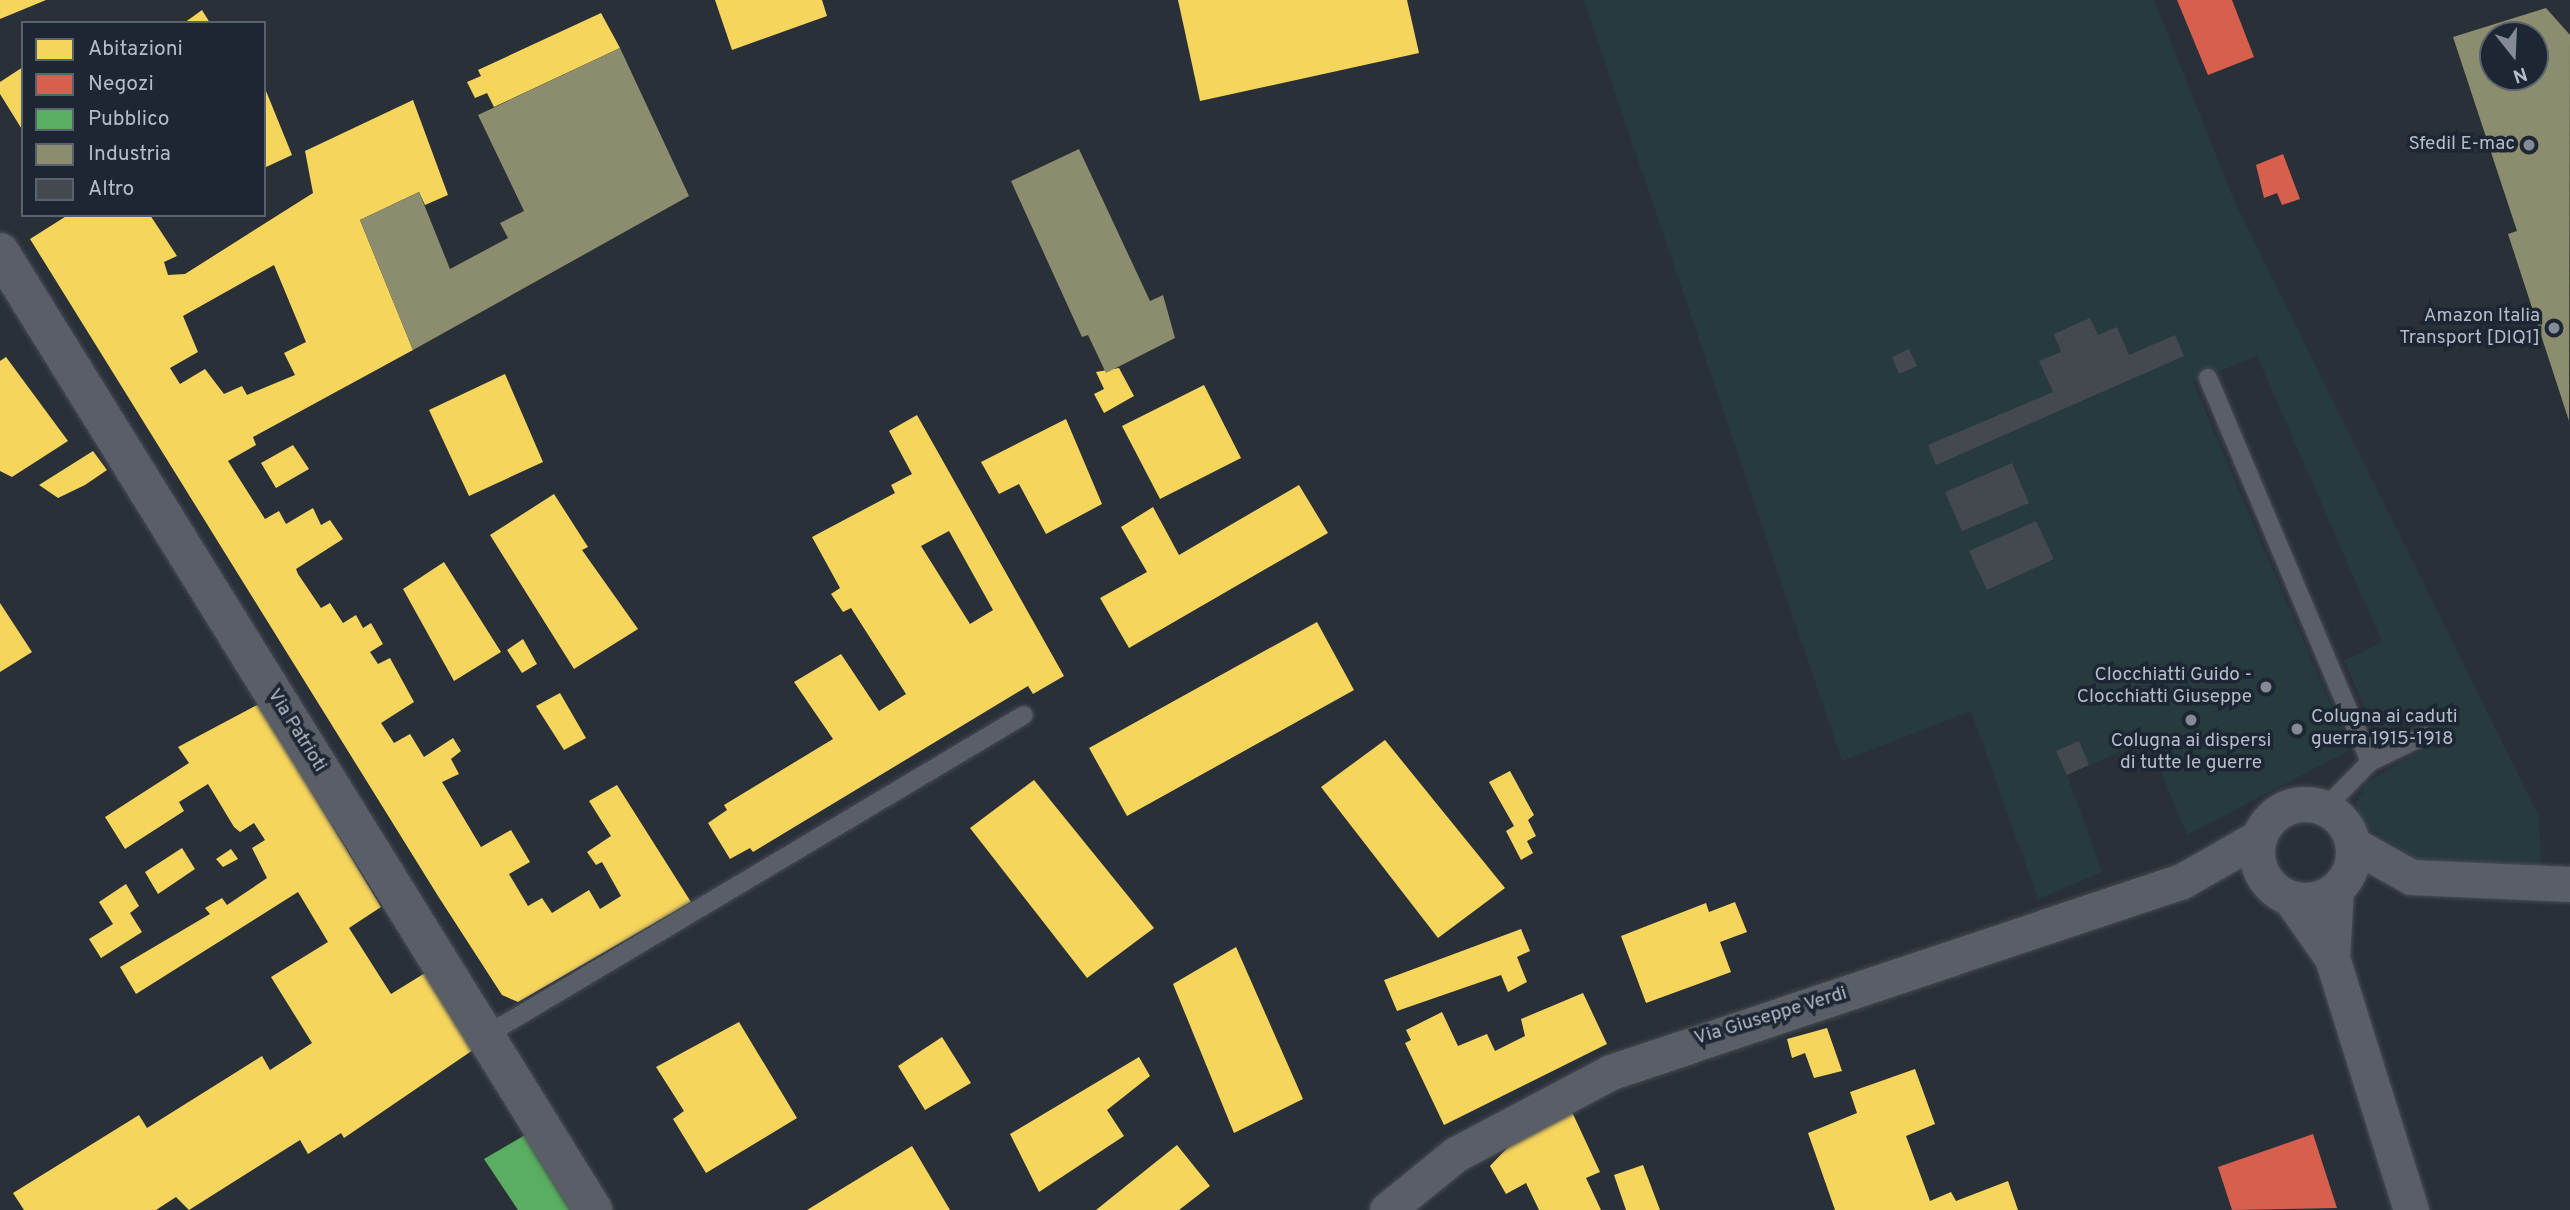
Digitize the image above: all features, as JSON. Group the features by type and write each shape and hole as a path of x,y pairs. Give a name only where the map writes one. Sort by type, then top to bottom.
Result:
{"street":[{"name":"Via Patrioti","path":"0,252 593,1210"},
{"path":"2411,1210 2332,958 2278,889 2259,837 2287,807 2325,808 2344,823 2354,845 2411,877 2570,884"},
{"name":"Via Giuseppe Verdi","path":"1387,1210 1492,1132 1648,1056 2182,881 2259,837"},
{"path":"2278,889 2314,899 2336,889 2347,877 2354,845"},
{"name":"Via Giuseppe Verdi","path":"2182,881 2278,889"},
{"path":"2332,958 2336,889"}],"lane":[{"path":"2208,379 2370,762"},
{"path":"485,1036 1024,715"},
{"path":"2325,808 2370,762 2424,736"}],"green space":[{"path":"1584,0 2154,0 2233,198 2539,817 2541,868 2450,868 2416,859 2360,822 2356,803 2366,783 2435,742 2427,711 2378,737 2344,661 2382,642 2257,356 2193,382 2350,750 2187,835 2148,740 2067,775 2102,872 2038,899 1971,711 1842,761"}],"building: Abitazioni":[{"path":"0,0 46,0 0,19"},
{"path":"715,0 822,0 827,16 732,50"},
{"path":"1178,0 1407,0 1419,53 1200,101"},
{"path":"202,10 209,21 187,21"},
{"path":"601,13 620,48 494,107 487,93 475,98 467,82 481,76 478,70"},
{"path":"21,68 21,128 0,94 0,82"},
{"path":"266,91 292,155 266,167"},
{"path":"413,100 448,195 425,205 419,192 360,220 413,350 253,437 256,445 228,461 265,519 279,511 286,524 313,508 321,525 330,520 343,539 296,569 298,574 321,608 330,603 343,623 356,615 363,628 371,623 383,644 370,652 378,664 390,658 414,702 381,723 394,743 410,734 424,757 453,738 461,751 451,759 459,774 442,782 481,847 511,830 530,862 509,874 528,906 542,898 552,913 589,890 600,909 621,896 602,862 596,865 587,852 611,836 589,801 617,785 691,902 518,1002 502,995 438,896 30,239 65,217 151,217 177,256 164,262 168,275 185,274 313,193 305,151","holes":["274,265 306,342 284,353 295,375 247,395 242,386 224,394 205,369 180,384 170,368 198,352 183,316"]},
{"path":"6,357 68,441 12,477 0,471 0,361"},
{"path":"1119,368 1134,396 1104,413 1094,394 1104,389 1096,372"},
{"path":"505,374 543,462 469,496 429,410"},
{"path":"1204,385 1241,458 1160,499 1122,426"},
{"path":"917,415 1064,676 1033,694 1028,686 753,852 750,848 730,859 708,823 727,810 724,805 833,739 794,682 841,654 879,711 906,694 851,608 843,612 831,594 840,588 812,537 895,493 891,485 912,474 889,431","holes":["949,531 993,610 970,624 921,546"]},
{"path":"1066,419 1102,504 1046,534 1019,484 999,494 981,462"},
{"path":"293,445 309,469 276,488 261,463"},
{"path":"93,451 107,470 85,485 58,498 39,485"},
{"path":"1299,485 1328,533 1129,648 1100,598 1147,572 1121,527 1153,507 1179,555"},
{"path":"554,494 588,547 582,550 638,629 574,669 490,535"},
{"path":"444,562 501,652 454,681 403,589"},
{"path":"0,603 32,652 0,672"},
{"path":"1317,622 1354,690 1127,816 1089,748"},
{"path":"523,639 537,664 522,673 507,650"},
{"path":"560,693 586,738 564,750 536,706"},
{"path":"259,704 381,907 349,928 391,994 425,973 473,1050 344,1138 341,1133 308,1154 300,1140 189,1210 176,1197 156,1210 24,1210 13,1193 139,1115 147,1128 262,1056 270,1070 312,1043 271,977 328,942 298,892 136,994 120,967 210,914 205,908 222,898 227,905 267,878 252,848 265,840 254,823 240,832 234,827 208,784 179,802 184,811 125,849 105,817 189,763 178,747"},
{"path":"1385,740 1505,888 1438,938 1321,787"},
{"path":"1510,771 1534,815 1528,820 1536,836 1527,841 1533,853 1521,860 1506,831 1514,826 1489,782"},
{"path":"1034,780 1154,928 1087,978 970,828"},
{"path":"182,848 195,869 158,894 145,872"},
{"path":"231,849 238,859 223,867 216,859"},
{"path":"126,884 139,906 130,913 142,932 101,958 89,939 113,924 99,902"},
{"path":"1735,902 1747,932 1720,942 1731,972 1646,1003 1621,936 1706,903 1709,912"},
{"path":"1521,929 1530,951 1517,957 1527,982 1508,992 1501,975 1397,1011 1384,980"},
{"path":"1236,947 1303,1099 1234,1133 1173,984"},
{"path":"1583,993 1607,1044 1444,1125 1405,1043 1411,1040 1406,1030 1442,1012 1458,1046 1487,1034 1495,1051 1525,1036 1521,1019"},
{"path":"739,1022 797,1118 706,1173 673,1119 684,1111 656,1067"},
{"path":"1827,1028 1842,1071 1814,1078 1805,1053 1792,1058 1787,1039"},
{"path":"942,1037 971,1083 925,1110 898,1066"},
{"path":"1139,1057 1150,1076 1107,1110 1124,1136 1039,1192 1010,1134"},
{"path":"1915,1069 1935,1124 1906,1136 1930,1201 1951,1192 1956,1201 2008,1181 2018,1210 1835,1210 1808,1133 1857,1113 1850,1092"},
{"path":"1572,1112 1600,1172 1586,1178 1601,1210 1539,1210 1526,1183 1506,1194 1490,1166 1509,1146"},
{"path":"1177,1145 1210,1186 1179,1210 1096,1210"},
{"path":"912,1146 950,1210 807,1210"},
{"path":"1643,1165 1660,1210 1626,1210 1614,1175"}],"building: Negozi":[{"path":"2177,0 2232,0 2254,57 2208,75"},
{"path":"2283,154 2300,199 2282,205 2277,193 2264,198 2256,165"},
{"path":"2313,1134 2337,1208 2232,1210 2218,1167"}],"building: Pubblico":[{"path":"525,1135 571,1210 518,1210 484,1159"}],"building: Industria":[{"name":"Sfedil E-mac","path":"2546,8 2570,35 2569,421 2508,234 2517,231 2453,37 2479,29 2479,91 2549,91 2549,21 2504,21"},
{"path":"620,48 689,196 413,350 360,220 419,192 450,269 508,238 500,223 524,211 478,115"},
{"path":"1079,149 1150,301 1163,295 1175,338 1106,373 1088,335 1082,337 1011,181"}],"building: Altro":[{"path":"2090,318 2098,335 2117,327 2129,355 2175,335 2184,356 1936,465 1928,445 2053,392 2039,361 2061,352 2054,334"},
{"path":"1909,349 1917,366 1899,374 1892,357"},
{"path":"2012,463 2029,503 1962,531 1945,492"},
{"path":"2036,521 2054,559 1987,590 1969,551"},
{"path":"2079,741 2089,765 2067,775 2056,751"}],"place":[{"name":"Sfedil E-mac","path":"2529,145"},
{"name":"Amazon Italia Transport [DIQ1]","path":"2554,328"},
{"name":"Clocchiatti Guido - Clocchiatti Giuseppe","path":"2266,687"},
{"name":"Colugna ai dispersi di tutte le guerre","path":"2191,720"},
{"name":"Colugna ai caduti guerra 1915-1918","path":"2297,729"}]}
